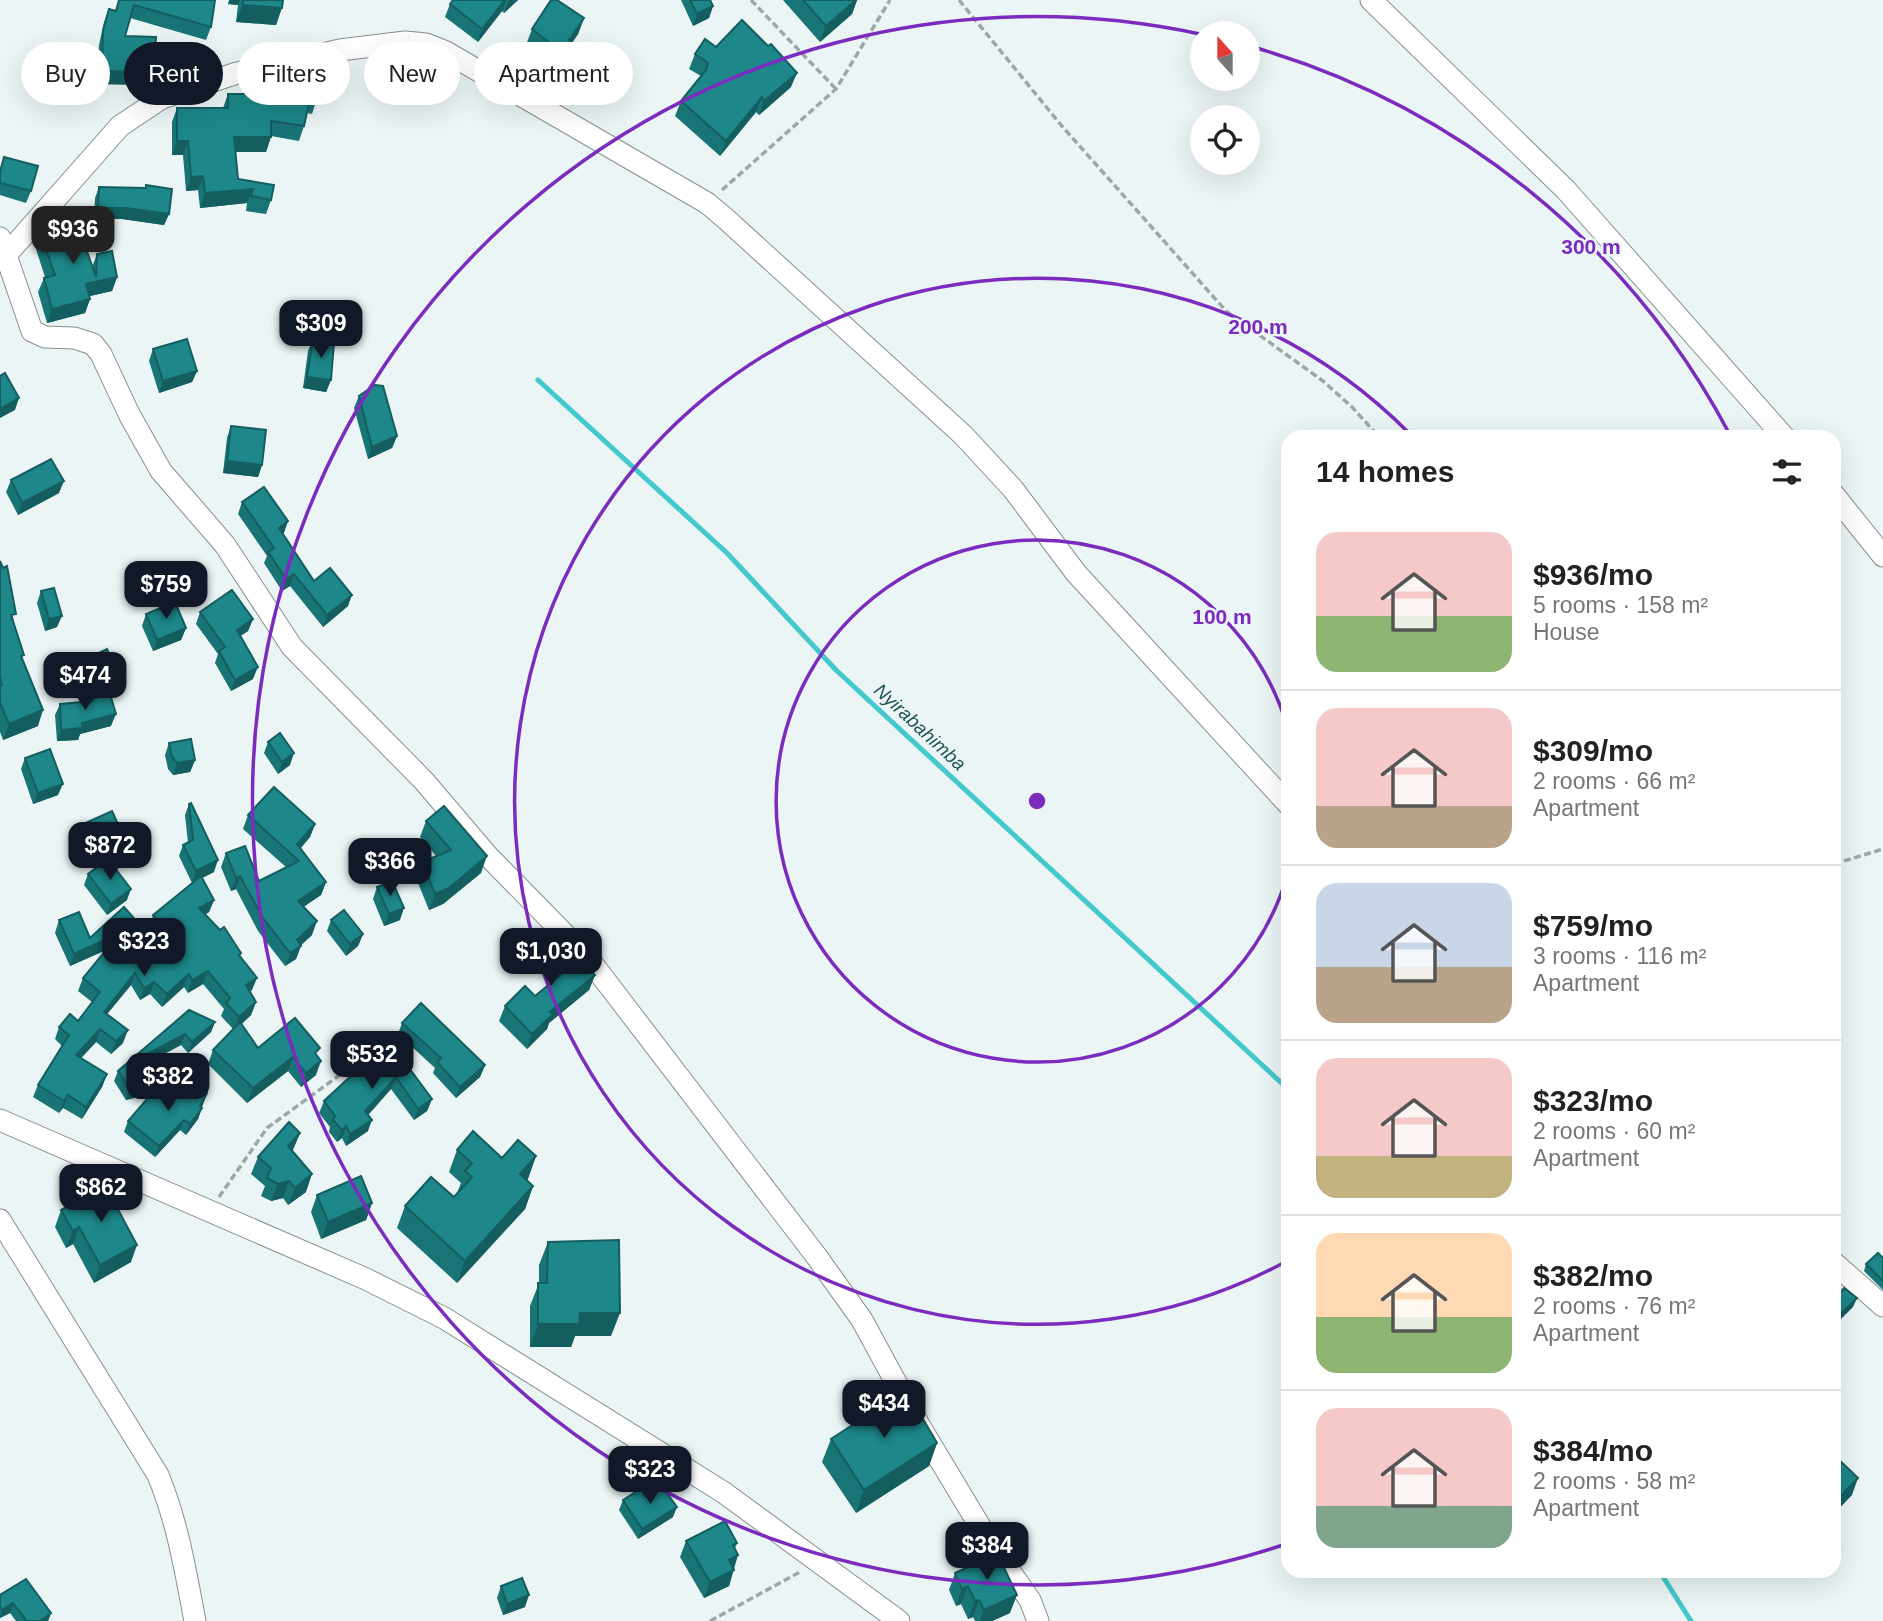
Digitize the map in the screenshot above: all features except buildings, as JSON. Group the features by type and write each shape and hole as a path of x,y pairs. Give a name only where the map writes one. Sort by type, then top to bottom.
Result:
{"street":[{"path":"1371,0 1566,190 1778,430"},
{"path":"1038,1621 1030,1600 990,1543 906,1404 878,1346 817,1256 588,958 487,855 424,781 292,647 226,545 161,471 129,414 101,354 93,344 74,338 45,337 32,331 4,246 120,126 162,98 194,85 288,60 405,42 426,44 480,70 707,203 963,435 1013,489 1076,573 1281,796"},
{"path":"1841,504 1883,555"},
{"path":"0,1120 209,1210 444,1318 723,1492 899,1621"},
{"path":"0,1220 158,1475 174,1514 184,1554 195,1621"},
{"path":"1841,1269 1883,1306"}],"path":[{"path":"751,0 836,89"},
{"path":"707,203 836,89 890,0"},
{"path":"959,0 1060,125 1226,311 1323,381 1373,430"},
{"path":"1841,862 1883,849"},
{"path":"209,1210 267,1128 348,1069"},
{"path":"710,1621 820,1561"}],"waterway":[{"name":"Nyirabahimba","path":"538,380 727,553 836,670 1281,1083"},
{"name":"Nyirabahimba","path":"1664,1578 1691,1621"}]}
